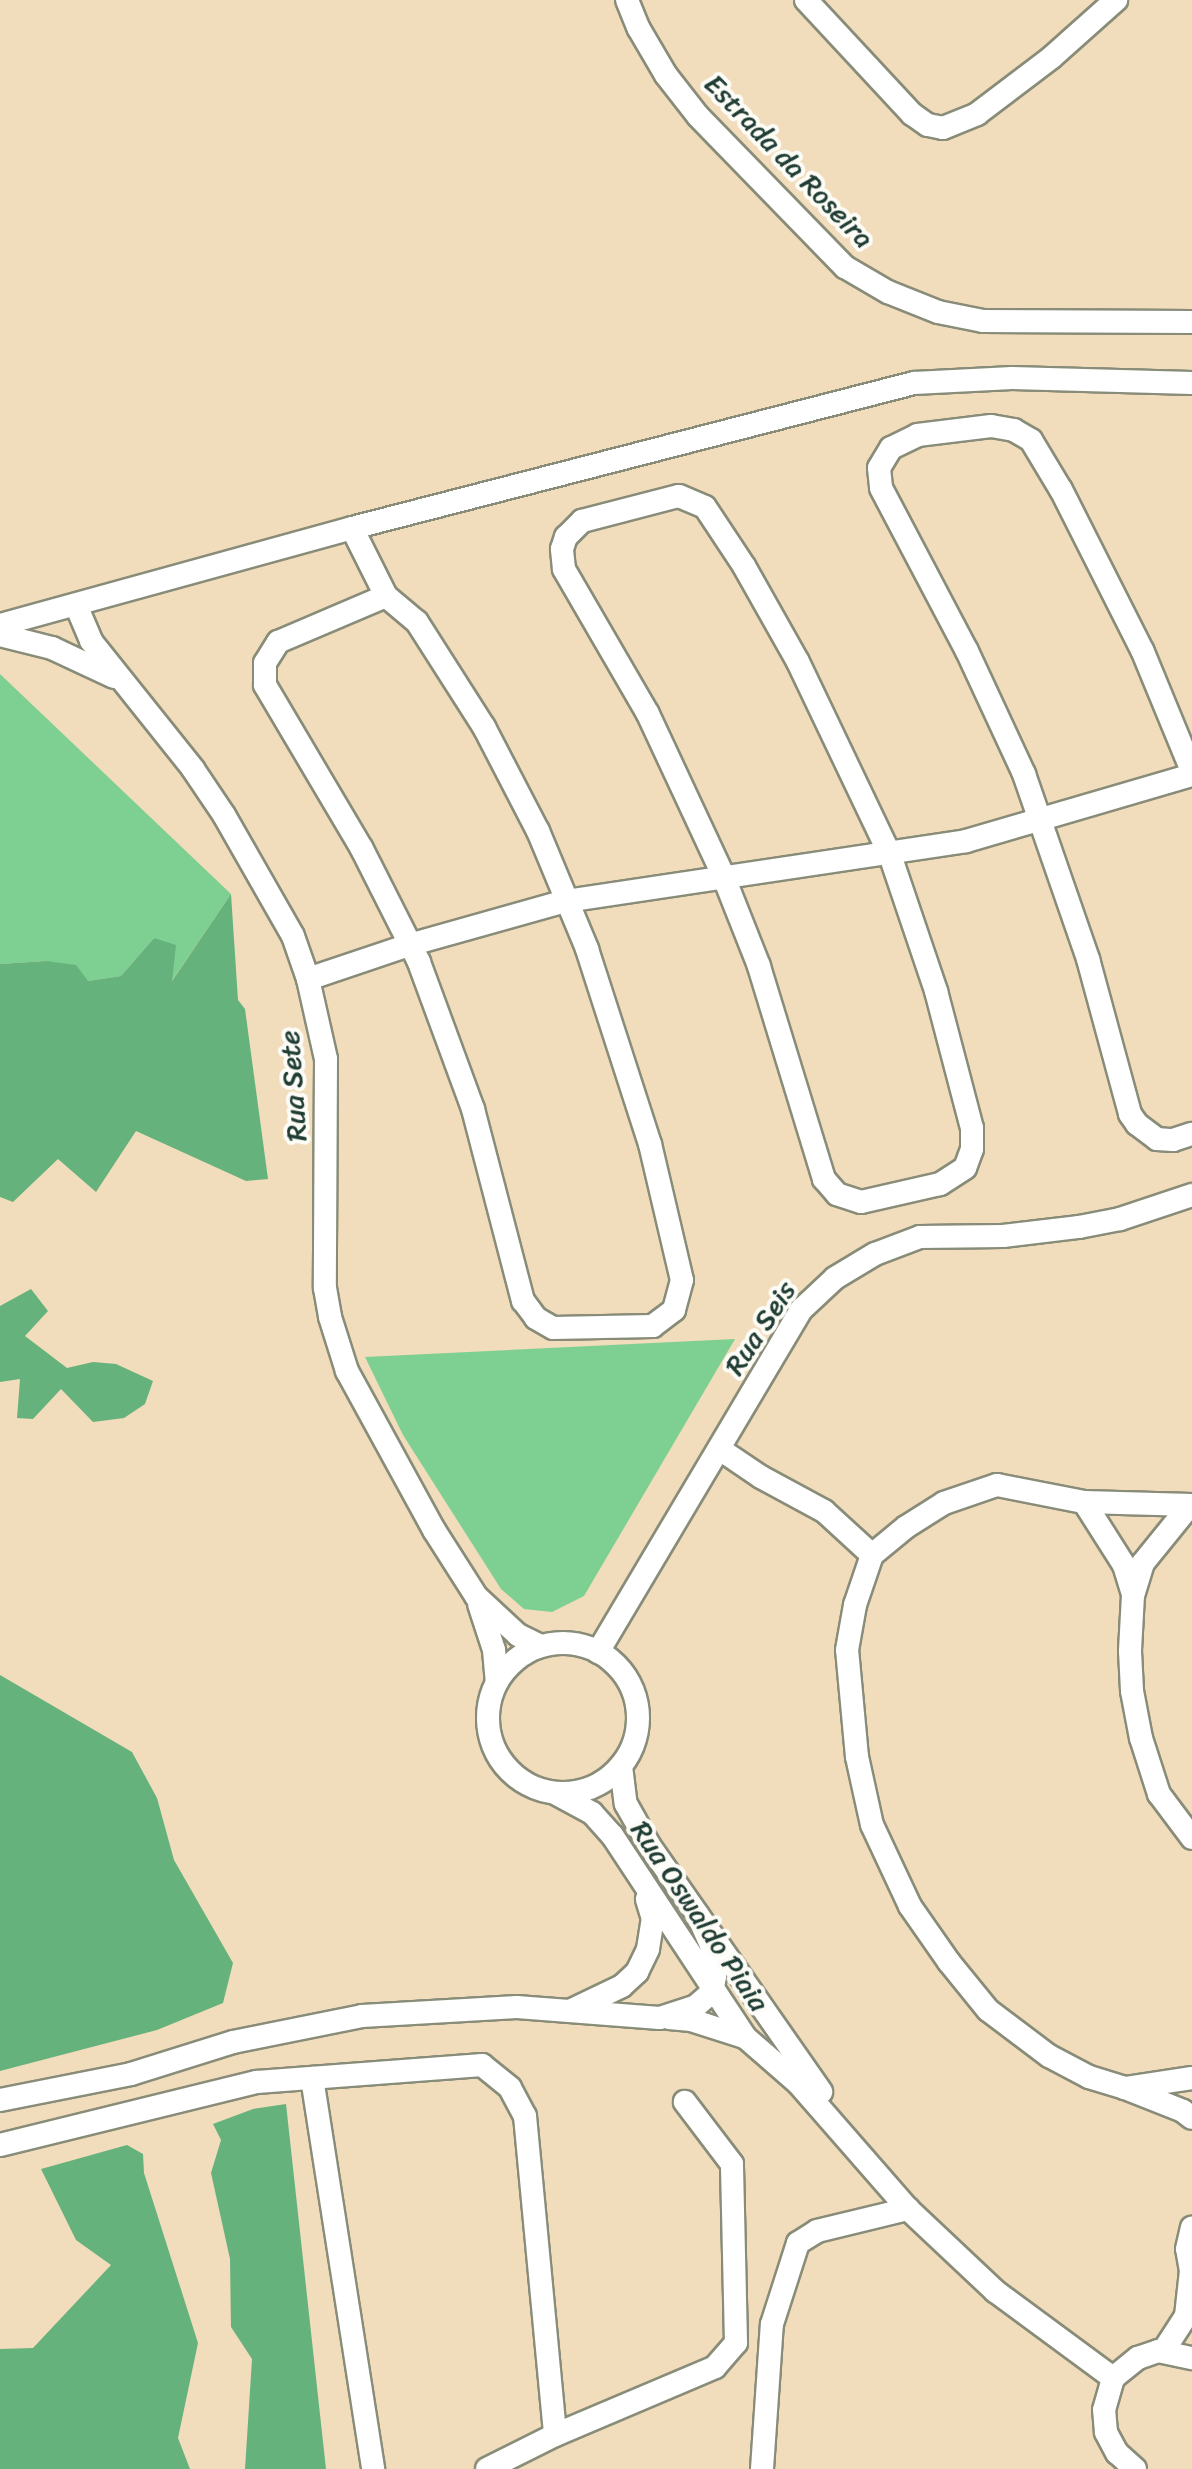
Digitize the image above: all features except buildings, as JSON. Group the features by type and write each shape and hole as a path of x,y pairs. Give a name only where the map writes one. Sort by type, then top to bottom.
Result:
{"street":[{"name":"Estrada da Roseira","path":"627,0 639,29 666,75 698,116 845,267 888,292 938,312 983,321 1192,322"},
{"path":"806,0 912,114 928,125 943,128 977,114 1052,57 1116,0"},
{"path":"0,625 352,528 914,383 998,378 1192,383"},
{"path":"308,979 409,945 566,901 723,875 890,855 966,841 1041,821 1192,773 1143,652 1074,516 1031,440 1014,430 991,426 905,439 883,458 878,477 973,663 1041,821 1088,959 1130,1114 1137,1124 1157,1139 1173,1140 1192,1134"},
{"path":"679,496 705,507 758,589 817,701 890,855 940,1005 972,1128 972,1149 965,1168 951,1180 861,1202 837,1194 824,1179 759,966 723,875 648,714 569,580 562,559 566,537 582,521 679,496"},
{"path":"352,528 386,596 417,622 484,727 538,831 587,949 632,1082 682,1280 674,1310 653,1326 553,1328 536,1318 523,1301 473,1109 438,1010 362,849 270,697 263,673 270,651 278,642 386,596"},
{"name":"Rua Sete","path":"76,605 91,641 193,769 224,815 293,936 308,979 326,1059 325,1253 330,1317 347,1371 382,1438 476,1596 494,1650 497,1682"},
{"path":"0,635 52,648 94,665 125,684"},
{"name":"Rua Seis","path":"598,1652 721,1450 802,1309 835,1278 875,1254 920,1237 1003,1236 1079,1227 1120,1219 1192,1195"},
{"path":"721,1450 761,1477 824,1511 872,1555"},
{"path":"1191,1505 1084,1502 997,1485 944,1503 906,1527 872,1555 855,1605 847,1650 857,1757 872,1825 910,1906 949,1962 988,2010 1049,2056 1089,2077 1183,2111 1192,2118"},
{"path":"1084,1502 1124,1565 1133,1595"},
{"path":"1191,1505 1143,1563 1133,1595 1132,1691 1141,1738 1159,1794 1192,1838"},
{"name":"Rua Sete","path":"476,1596 518,1635 541,1646"},
{"path":"570,1643 598,1652 621,1670 638,1711 635,1740 621,1766 599,1785 585,1790 555,1793 515,1776 497,1753 488,1725 488,1710 497,1682 515,1660 541,1646 570,1643"},
{"name":"Rua Oswaldo Piaia","path":"621,1766 626,1804 856,2148"},
{"name":"Rua Oswaldo Piaia","path":"555,1793 592,1813 612,1835 712,1992 745,2037 798,2083 908,2209 995,2291 1113,2378"},
{"path":"567,2012 622,1986 644,1960 653,1919 637,1874"},
{"path":"660,2018 696,2006 712,1992 715,1976 711,1945 697,1914"},
{"path":"0,2100 119,2077 233,2042 362,2016 465,2007 691,2020 745,2037"},
{"path":"0,2145 257,2082 482,2065 510,2088 525,2116 555,2435"},
{"path":"312,2078 373,2469"},
{"path":"1125,2088 1192,2078"},
{"path":"487,2469 555,2435 715,2367 736,2343 732,2164 685,2102"},
{"path":"762,2469 772,2324 798,2243 817,2231 908,2209"},
{"path":"1164,2350 1186,2316 1192,2269 1187,2249 1192,2228"},
{"path":"1135,2469 1117,2453 1106,2432 1104,2410 1113,2378 1138,2358 1164,2350 1192,2358"}],"green space":[{"path":"0,674 231,894 171,982 154,938 121,976 88,981 46,961 0,964"},
{"path":"231,894 238,1000 245,1009 268,1179 246,1181 136,1131 96,1192 58,1159 13,1202 0,1197 0,964 46,961 76,965 88,981 121,976 154,938 176,945 172,981"},
{"path":"31,1289 48,1311 25,1336 67,1368 93,1362 116,1364 153,1381 145,1404 124,1418 93,1422 61,1389 33,1419 17,1418 20,1379 0,1382 0,1306"},
{"path":"735,1339 584,1596 552,1612 524,1609 501,1589 403,1435 365,1357"},
{"path":"0,1675 132,1752 157,1798 174,1860 233,1963 223,2003 157,2030 0,2071"},
{"path":"286,2104 326,2469 245,2469 252,2359 231,2327 230,2259 211,2173 221,2140 213,2124 253,2109"},
{"path":"127,2145 143,2154 144,2173 198,2343 178,2438 190,2469 0,2469 0,2349 33,2348 111,2265 76,2240 41,2169"}]}
